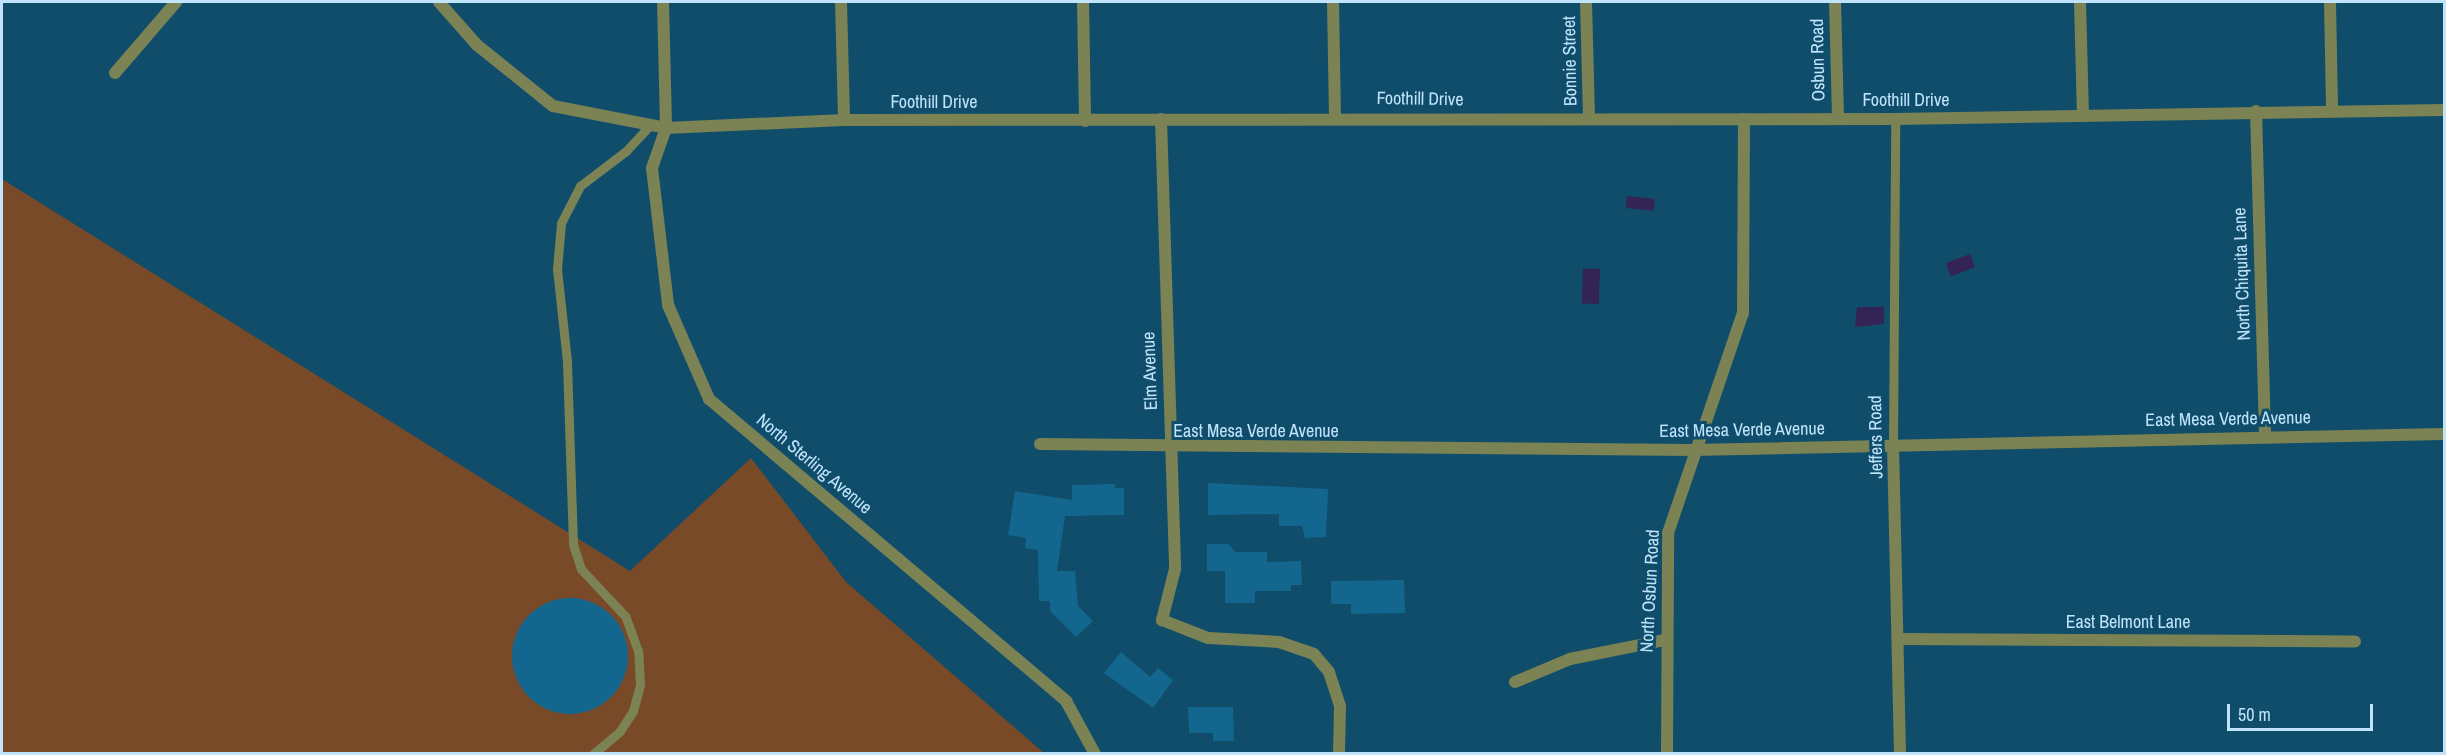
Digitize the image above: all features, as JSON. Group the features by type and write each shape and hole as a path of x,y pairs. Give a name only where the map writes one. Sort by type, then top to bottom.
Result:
{"street":[{"path":"115,73 176,2"},
{"name":"Foothill Drive","path":"439,2 477,45 553,106 666,128 844,120 1085,121 1335,116 1895,119 2332,109 2445,110"},
{"path":"663,2 666,128"},
{"path":"841,2 844,120"},
{"path":"1083,2 1085,121"},
{"path":"1333,2 1335,116"},
{"name":"Bonnie Street","path":"1586,2 1589,119"},
{"name":"Osbun Road","path":"1835,2 1838,118"},
{"path":"2080,2 2083,116"},
{"path":"2330,2 2332,109"},
{"name":"North Chiquita Lane","path":"2256,111 2265,436"},
{"name":"Elm Avenue","path":"1161,119 1175,569 1162,620 1208,638 1279,642 1314,654 1329,672 1340,706 1339,753"},
{"name":"North Osbun Road","path":"1666,753 1664,640 1668,533 1693,450 1743,313 1744,119"},
{"name":"North Sterling Avenue","path":"666,128 652,168 668,305 709,399 1066,701 1095,753"},
{"name":"East Mesa Verde Avenue","path":"1040,444 1170,448 1693,450 2265,436 2445,435"},
{"name":"Jeffers Road","path":"1893,445 1900,639 1900,753"},
{"name":"East Belmont Lane","path":"1900,639 2355,640"},
{"path":"1515,682 1570,659 1664,640"}],"lane":[{"name":"Jeffers Road","path":"1893,445 1895,119"},
{"path":"593,753 620,731 633,711 640,684 638,651 625,616 581,569 573,544 567,361 557,269 561,223 580,186 626,151 650,125"}],"shaded area":[{"path":"2,179 630,571 751,458 846,582 1044,753 2,753"},
{"path":"1627,196 1655,199 1654,211 1626,208"},
{"path":"1970,254 1975,267 1951,276 1946,263"},
{"path":"1583,268 1600,269 1599,304 1582,303"},
{"path":"1857,307 1884,307 1884,324 1855,327"}],"building":[{"path":"1208,483 1328,489 1326,537 1305,538 1302,526 1279,526 1279,514 1208,515"},
{"path":"1115,484 1115,488 1124,488 1124,515 1065,516 1057,571 1075,571 1078,606 1093,621 1076,637 1050,611 1050,601 1039,601 1038,550 1025,548 1026,538 1008,535 1015,491 1072,500 1072,485"},
{"path":"1207,544 1229,544 1235,552 1267,552 1267,562 1301,561 1302,585 1291,585 1291,591 1255,591 1255,603 1225,603 1225,571 1207,571"},
{"path":"1404,580 1405,613 1351,614 1351,604 1331,604 1331,581"},
{"path":"570,598 592,602 611,615 624,634 628,656 624,678 611,697 592,710 570,714 548,710 529,697 516,678 512,656 516,634 529,615 548,602"},
{"path":"1121,652 1150,677 1158,668 1173,680 1153,708 1104,673"},
{"path":"1188,707 1233,707 1234,741 1213,741 1213,733 1189,733"}]}
